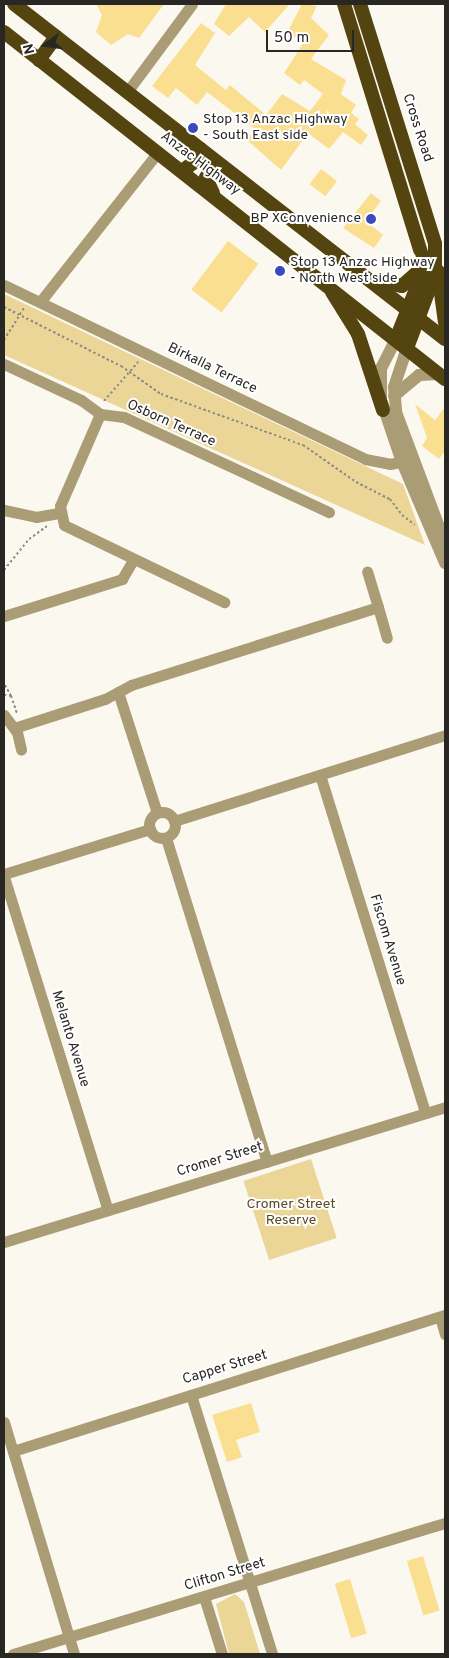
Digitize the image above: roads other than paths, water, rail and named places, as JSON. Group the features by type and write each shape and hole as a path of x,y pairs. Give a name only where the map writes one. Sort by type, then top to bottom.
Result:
{"highway":[{"name":"Anzac Highway","path":"14,4 445,339"},
{"name":"Cross Road","path":"344,4 416,231 422,267 407,348"},
{"name":"Cross Road","path":"360,4 439,255 436,274 413,314 396,338"},
{"name":"Anzac Highway","path":"4,32 324,281 442,376"},
{"path":"39,60 56,37"},
{"path":"182,171 196,161 200,149"},
{"path":"215,161 206,178 215,196"},
{"path":"439,255 445,323"},
{"path":"368,278 402,286 422,267"},
{"path":"324,281 358,334 383,410"}],"street":[{"path":"127,92 192,4"},
{"path":"35,300 158,152"},
{"name":"Birkalla Terrace","path":"4,285 365,458 383,464 407,461"},
{"path":"396,338 381,368 383,410 445,543"},
{"path":"407,348 394,396 407,461 445,563"},
{"name":"Osborn Terrace","path":"4,364 329,512"},
{"path":"394,396 419,376 442,376"},
{"path":"55,514 101,408"},
{"path":"4,510 36,517 55,514"},
{"path":"55,514 73,532 224,602"},
{"path":"4,616 122,579 133,560"},
{"path":"367,572 387,638"},
{"path":"18,727 118,692 378,607"},
{"path":"118,692 157,814"},
{"path":"4,715 18,727 22,750"},
{"path":"174,821 445,735"},
{"name":"Fiscom Avenue","path":"320,775 426,1113"},
{"path":"166,838 156,837 150,829 150,820 157,814 167,814 174,821"},
{"path":"166,838 173,831 174,821"},
{"path":"4,876 150,829"},
{"path":"166,838 267,1162"},
{"name":"Melanto Avenue","path":"4,876 108,1210"},
{"name":"Cromer Street","path":"4,1242 445,1107"},
{"path":"443,1316 445,1334"},
{"name":"Capper Street","path":"13,1451 443,1316"},
{"path":"190,1395 272,1654"},
{"path":"4,1422 74,1654"},
{"name":"Clifton Street","path":"14,1654 68,1636 204,1597 445,1523"},
{"path":"204,1597 222,1654"}],"place":[{"name":"Stop 13 Anzac Highway - South East side","path":"193,128"},
{"name":"BP XConvenience","path":"371,219"},
{"name":"Stop 13 Anzac Highway - North West side","path":"280,271"}],"park label":[{"name":"Cromer Street Reserve","path":"291,1214"}]}
